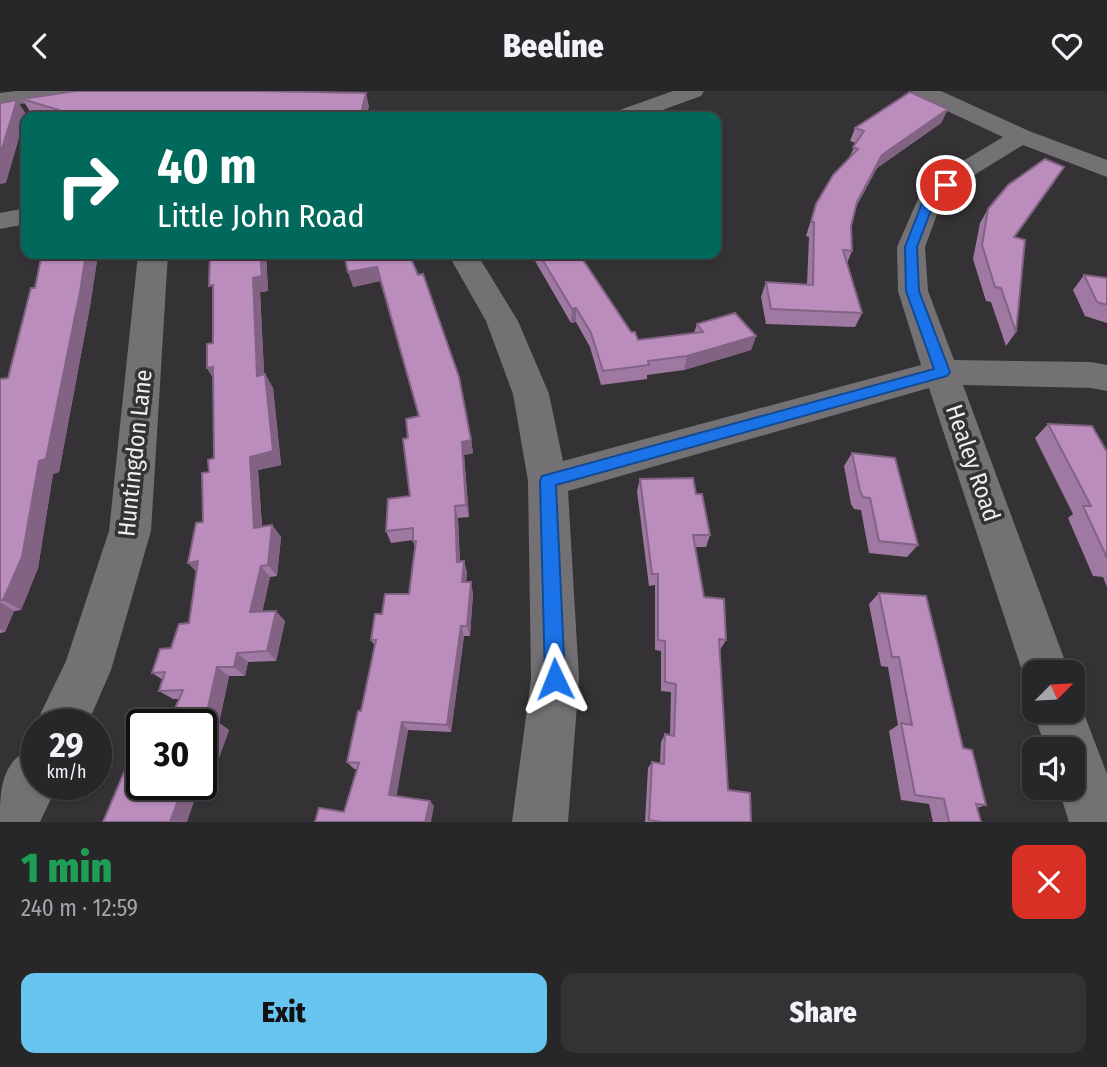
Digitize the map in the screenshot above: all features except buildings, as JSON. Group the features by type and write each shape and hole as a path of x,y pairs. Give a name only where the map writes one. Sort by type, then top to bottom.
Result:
{"street":[{"path":"5,97 61,91"},
{"path":"636,112 693,91"},
{"path":"923,91 1021,136 1107,169"},
{"name":"Healey Road","path":"1021,136 962,171 930,198 911,247 913,291 1041,660"},
{"path":"0,221 21,217"},
{"name":"Huntingdon Lane","path":"68,709 87,670 130,531 153,259"},
{"path":"466,259 502,321 531,394 548,481 555,679 540,822"},
{"path":"548,481 942,372 1091,375 1107,378"},
{"path":"1085,788 1097,822"},
{"path":"11,822 22,800"}],"route":[{"path":"555,679 548,481 942,372 913,291 911,247 930,198 946,185"}]}
